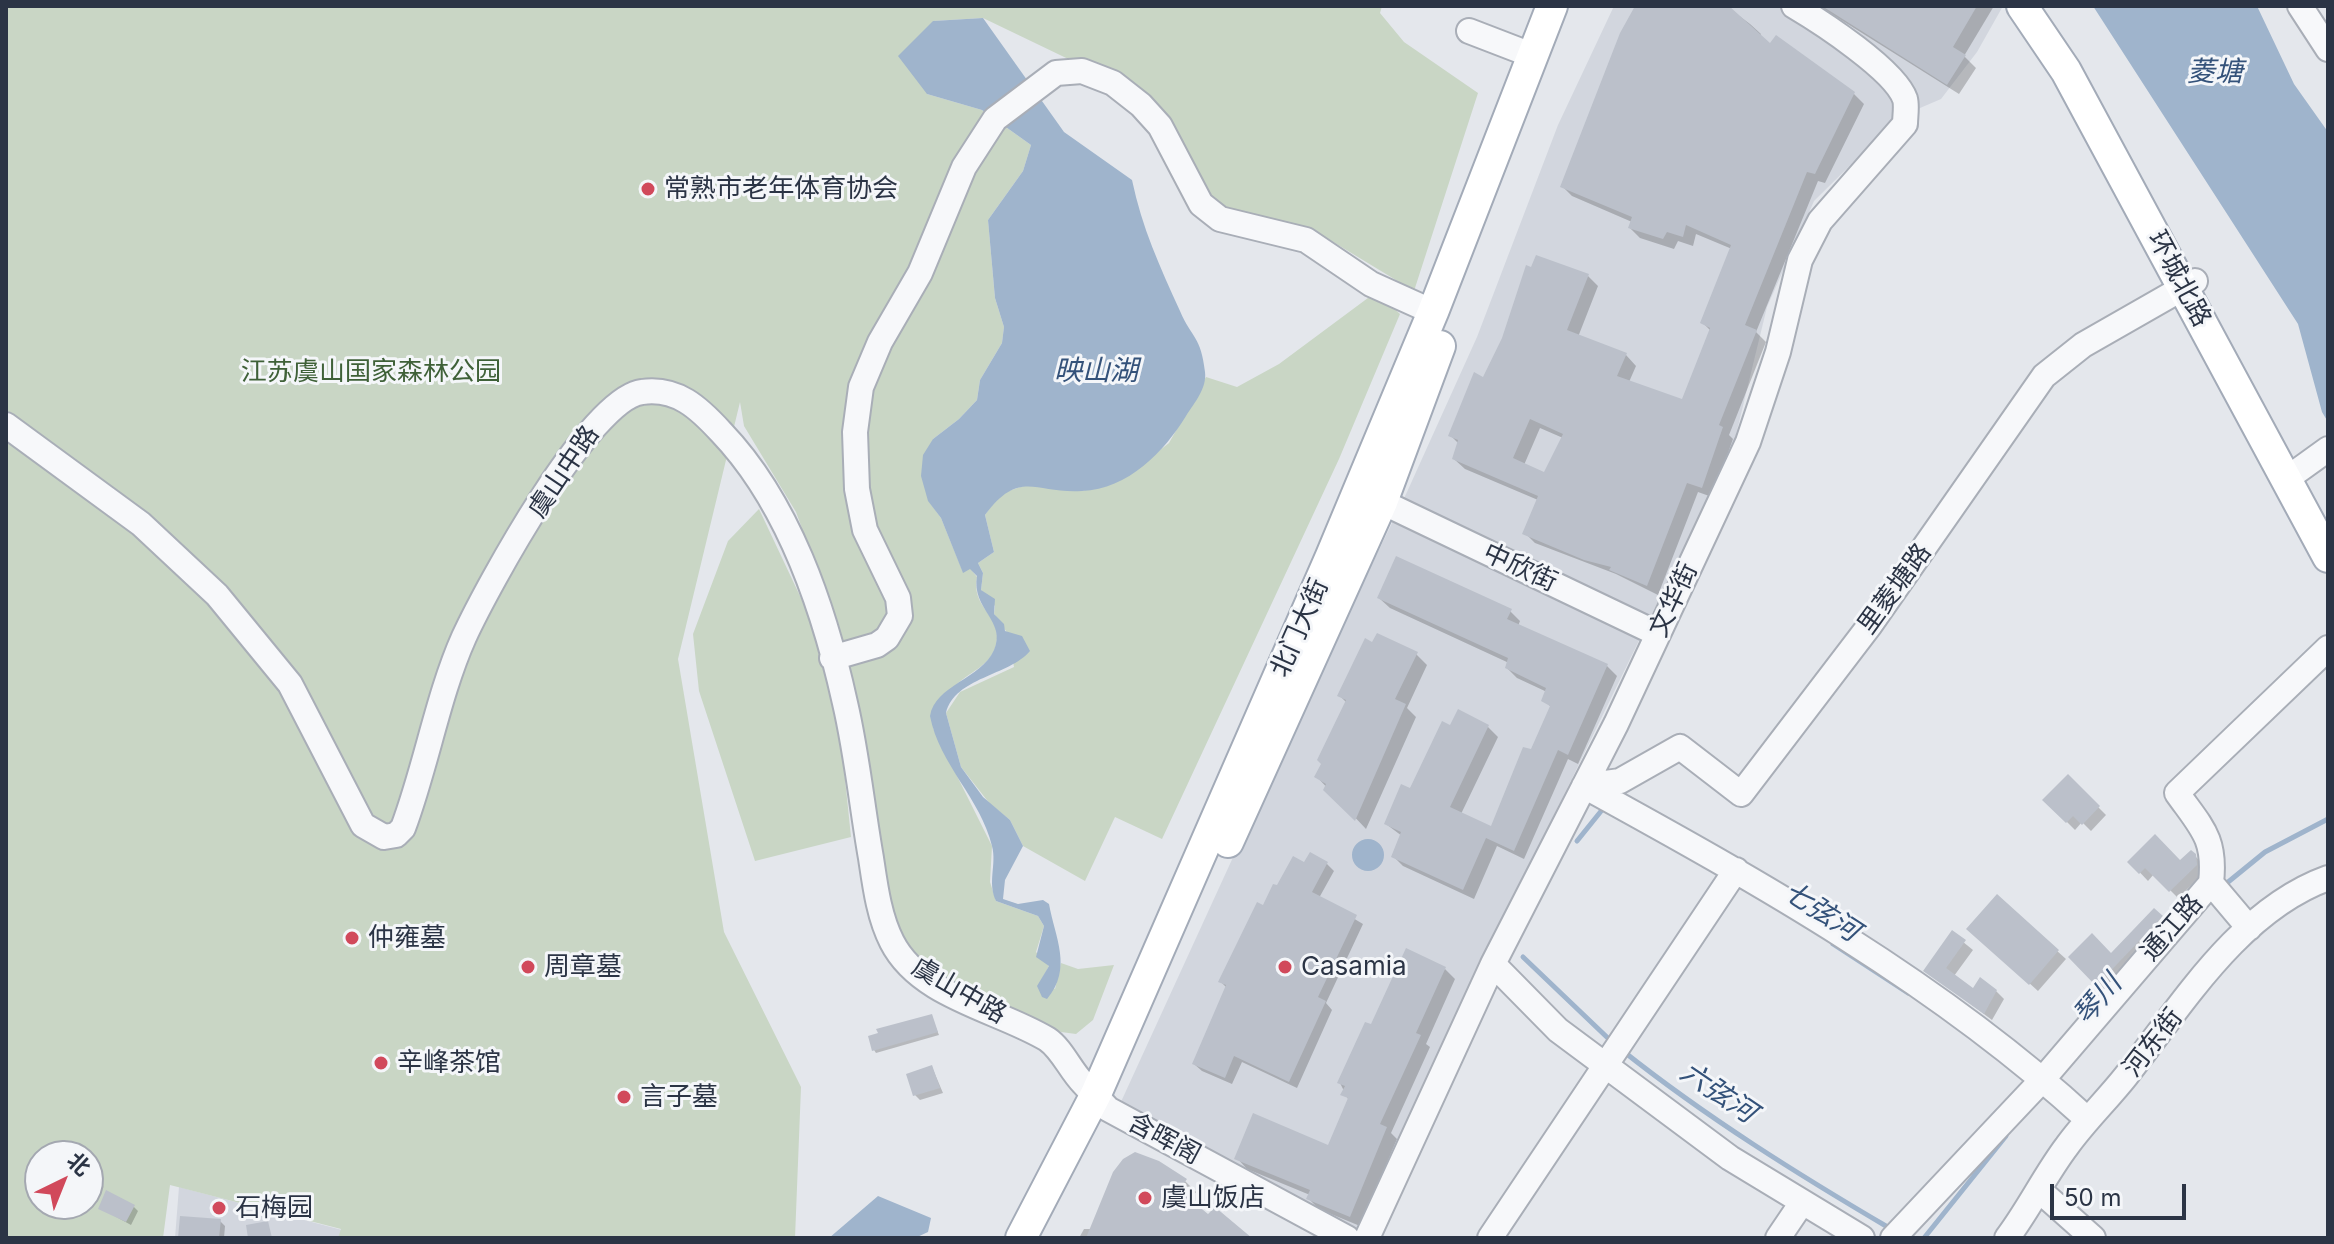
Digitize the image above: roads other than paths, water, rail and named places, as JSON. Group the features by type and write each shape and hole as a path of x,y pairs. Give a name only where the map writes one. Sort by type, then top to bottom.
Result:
{"main road":[{"name":"北门大街","path":"1021,1238 1102,1102 1433,312 1552,6"},
{"name":"北门大街","path":"1041,1238 1382,502 1567,6"},
{"name":"环城北路","path":"2022,6 2066,71 2189,284"},
{"name":"环城北路","path":"2038,6 2079,66 2328,557"},
{"name":"环城北路","path":"2289,477 2328,535"}],"street":[{"name":"文华街","path":"1367,1238 1493,964 1584,786 1748,442 1778,352 1800,260 1820,221 1905,124 1906,100 1896,84 1831,27 1794,6"},
{"path":"2300,6 2328,49"},
{"path":"1469,31 1534,56"},
{"path":"832,658 877,645 887,638 900,616 898,598 865,530 857,489 855,432 861,387 880,342 920,273 964,167 995,119 1056,73 1082,71 1113,83 1141,105 1160,126 1201,204 1220,219 1306,240 1371,284 1433,312"},
{"name":"里菱塘路","path":"1584,786 1620,781 1680,747 1741,794 1870,625 2044,376 2083,345 2189,284"},
{"name":"虞山中路","path":"6,425 141,524 217,595 252,642 290,684 363,825 384,837 396,835 403,828 463,638 578,443 623,397 640,392 661,392 684,398 700,408 739,450 775,505 807,575 845,703 876,891 890,940 907,966 943,989 1051,1041 1082,1083 1102,1102"},
{"path":"2289,477 2326,451"},
{"name":"中欣街","path":"1382,502 1658,634"},
{"name":"通江路","path":"1900,1229 2043,1087 2217,890 2214,856 2202,828 2177,793 2328,648"},
{"path":"1584,786 1730,879 1909,981 2087,1119"},
{"name":"河东街","path":"2007,1238 2087,1119 2110,1097 2219,958 2249,928 2311,884 2328,878"},
{"path":"1490,1238 1730,879"},
{"path":"2217,890 2249,928"},
{"path":"1493,964 1558,1030 1609,1060 1730,1158 1801,1204 1862,1238"},
{"name":"含晖阁","path":"1102,1102 1347,1238"},
{"path":"2039,1190 2093,1238"},
{"path":"1778,1238 1801,1204"}],"water":[{"name":"菱塘","path":"2093,6 2257,6 2294,84 2328,132 2328,422 2322,412 2298,324"},
{"name":"映山湖","path":"983,18 1064,132 1132,180 1152,247 1198,344 1205,372 1200,395 1167,443 1129,476 1115,484 1082,491 1029,486 1019,488 1008,492 985,515 994,552 978,563 983,573 981,590 995,599 994,614 1004,624 1005,631 1022,636 1030,651 960,692 951,701 946,713 961,767 983,797 1010,820 1023,846 1005,880 1003,899 1018,904 1043,900 1049,904 1061,964 1055,987 1047,999 1042,997 1037,986 1049,966 1036,957 1044,926 1038,916 996,901 992,887 993,853 987,829 942,750 930,716 940,697 988,660 997,640 993,623 979,597 977,576 970,569 963,573 941,518 928,501 921,476 923,455 933,439 977,400 980,380 1002,343 1004,327 995,298 988,220 1023,171 1031,145 982,110 927,94 898,56 933,21"},
{"path":"1368,839 1379,844 1384,855 1379,866 1368,871 1357,866 1352,855 1357,844"},
{"path":"878,1196 931,1218 928,1232 915,1238 829,1238"}],"waterway":[{"name":"七弦河","path":"1577,841 1606,805"},
{"name":"琴川","path":"2222,887 2265,852 2328,819"},
{"name":"七弦河","path":"1833,944 1908,993"},
{"name":"六弦河","path":"1523,957 1612,1042"},
{"name":"六弦河","path":"1623,1051 1754,1144 1891,1229"},
{"name":"琴川","path":"1924,1238 2006,1136"}],"place":[{"name":"常熟市老年体育协会","path":"648,189"},
{"name":"仲雍墓","path":"352,938"},
{"name":"周章墓","path":"528,967"},
{"name":"Casamia","path":"1285,967"},
{"name":"辛峰茶馆","path":"381,1063"},
{"name":"言子墓","path":"624,1097"},
{"name":"虞山饭店","path":"1145,1198"},
{"name":"石梅园","path":"219,1208"}],"park label":[{"name":"江苏虞山国家森林公园","path":"371,372"}]}
